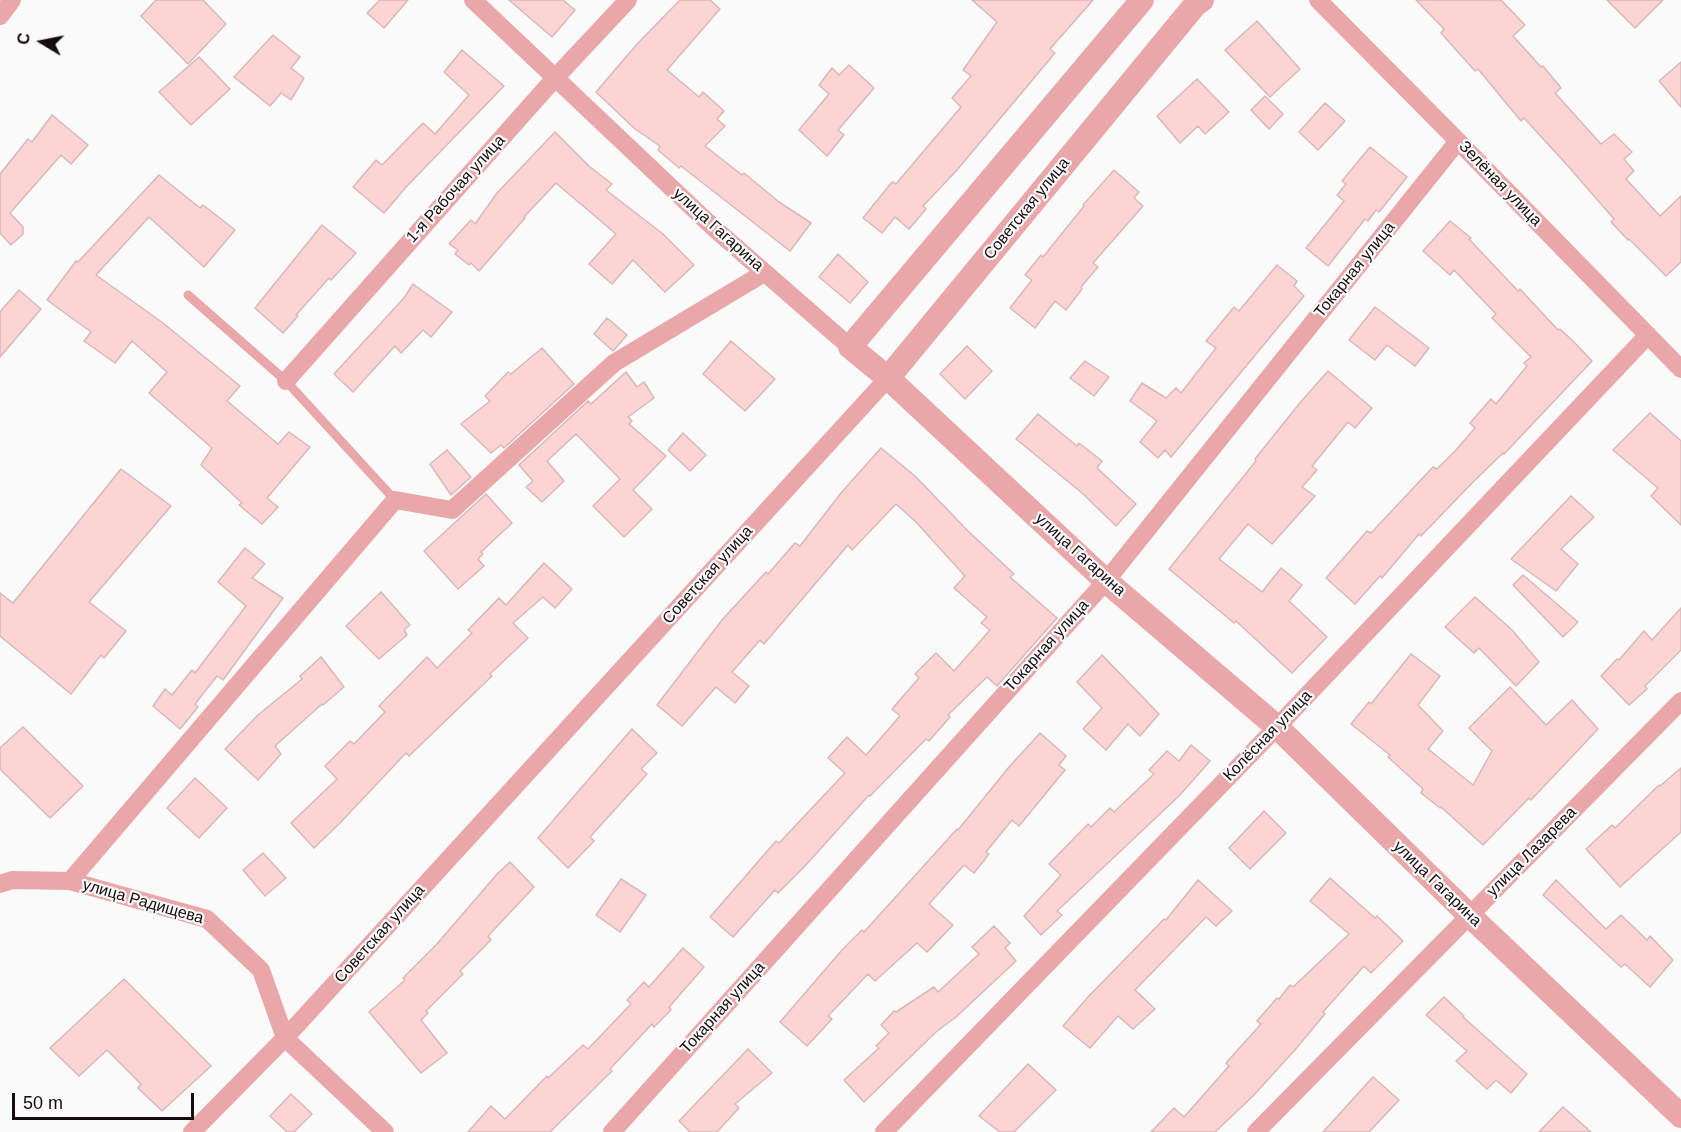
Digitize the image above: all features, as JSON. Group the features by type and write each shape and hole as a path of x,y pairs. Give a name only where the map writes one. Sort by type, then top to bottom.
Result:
{"street":[{"path":"0,16 12,0"},
{"name":"улица Гагарина","path":"473,0 715,229 888,378 1106,581 1277,727 1469,915 1681,1116"},
{"name":"1-я Рабочая улица","path":"286,381 555,78 628,0"},
{"path":"850,347 1142,0"},
{"name":"Зелёная улица","path":"1318,0 1681,369"},
{"name":"Советская улица","path":"192,1132 285,1038 888,378 1196,2"},
{"name":"Токарная улица","path":"612,1132 1106,581 1458,141"},
{"path":"70,881 395,500 452,510 614,363 764,273"},
{"name":"Колёсная улица","path":"884,1132 1277,727 1648,335"},
{"name":"улица Лазарева","path":"1256,1132 1681,701"},
{"name":"улица Радищева","path":"6,882 70,881 207,919 261,970 285,1038 386,1132"}],"lane":[{"path":"188,295 286,381 395,500"}],"building":[{"path":"156,0 203,0 226,24 188,64 141,16"},
{"path":"380,0 408,0 384,28 367,13"},
{"path":"509,0 563,0 575,10 552,37"},
{"path":"680,0 710,0 720,9 667,70 699,97 703,92 724,111 717,119 725,126 705,146 742,175 744,173 779,202 811,223 790,251 681,166 679,168 658,150 660,146 635,129 596,92 638,43"},
{"path":"972,0 1093,0 1050,49 1055,53 957,170 923,206 926,209 909,229 895,217 882,233 863,218 892,182 896,184 961,107 952,98 971,76 963,70 997,22"},
{"path":"1416,0 1501,0 1525,25 1513,36 1561,88 1555,93 1601,144 1614,134 1632,152 1624,159 1634,171 1626,179 1660,216 1681,196 1681,262 1666,276 1628,240 1611,222 1614,219 1568,166 1524,118 1521,121 1478,69 1475,71 1441,33 1444,29"},
{"path":"1607,0 1663,0 1635,28"},
{"path":"1257,21 1300,69 1270,97 1225,50"},
{"path":"273,35 300,57 291,68 304,78 291,100 281,93 270,106 234,77"},
{"path":"462,50 504,86 407,186 384,213 353,187 376,160 382,165 423,123 435,134 469,95 444,72"},
{"path":"199,57 230,89 191,125 159,92"},
{"path":"1681,62 1681,107 1659,81"},
{"path":"849,65 874,88 838,130 844,135 827,156 799,130 829,94 819,85 832,68 839,75"},
{"path":"1197,79 1229,112 1205,134 1198,126 1180,143 1157,116"},
{"path":"1265,96 1283,114 1269,129 1251,110"},
{"path":"1325,103 1345,121 1318,150 1299,132"},
{"path":"52,115 88,145 71,164 61,155 10,213 23,227 23,234 11,245 0,233 0,174 28,139 32,142"},
{"path":"555,132 590,167 612,184 606,190 663,234 694,265 665,292 633,260 612,284 589,264 616,234 556,183 479,271 471,263 469,265 455,254 458,250 449,244 471,220 475,224 497,193"},
{"path":"1370,147 1407,177 1379,212 1376,210 1368,221 1365,219 1328,266 1306,248 1344,201 1337,195 1346,184 1342,181"},
{"path":"1114,170 1139,192 1134,198 1143,206 1093,263 1098,267 1066,310 1055,301 1035,328 1010,308 1032,280 1025,275 1041,255 1043,257 1083,205"},
{"path":"159,175 200,208 203,205 235,230 204,267 149,217 96,275 163,323 240,386 227,401 278,444 289,432 310,447 267,498 278,507 262,524 239,505 242,503 201,465 212,448 149,393 167,372 132,341 115,363 84,341 91,332 47,300 76,261 78,262"},
{"path":"1450,221 1471,238 1469,239 1518,291 1520,289 1558,330 1560,329 1592,361 1504,454 1472,483 1421,536 1419,534 1382,578 1380,576 1355,604 1326,578 1367,531 1371,533 1433,467 1437,469 1456,450 1475,428 1470,423 1491,399 1496,404 1527,366 1524,363 1531,357 1492,318 1496,314 1454,270 1450,275 1423,251"},
{"path":"322,225 356,253 331,280 329,278 283,333 255,308"},
{"path":"838,254 868,282 850,303 819,277"},
{"path":"1277,265 1297,281 1294,286 1304,296 1171,457 1165,450 1158,458 1140,442 1157,421 1130,401 1142,383 1166,398 1176,388 1181,393 1216,348 1206,341 1234,307 1239,311"},
{"path":"413,284 452,312 431,337 423,330 401,353 395,346 353,392 334,374 404,298"},
{"path":"19,290 41,309 0,357 0,312"},
{"path":"1375,307 1429,348 1415,366 1387,345 1375,360 1349,340"},
{"path":"607,318 627,335 613,351 594,334"},
{"path":"731,341 775,379 745,411 703,374"},
{"path":"967,346 992,371 965,399 940,374"},
{"path":"542,348 574,384 504,448 501,445 491,453 461,424 490,401 485,396 508,372 511,374"},
{"path":"1085,361 1109,377 1094,396 1070,378"},
{"path":"1328,371 1372,408 1355,428 1348,422 1312,466 1317,470 1302,487 1315,496 1272,544 1248,524 1219,559 1262,592 1281,568 1302,585 1289,601 1327,637 1292,673 1236,621 1234,623 1169,569 1299,404"},
{"path":"626,372 637,387 644,382 654,398 628,417 632,421 629,424 666,456 633,490 652,509 624,537 593,506 620,479 576,434 547,461 564,481 542,502 526,487 533,481 519,465 588,401 591,404"},
{"path":"1650,413 1681,441 1681,525 1651,496 1658,488 1613,450"},
{"path":"1038,414 1077,446 1079,443 1102,461 1097,468 1136,504 1116,526 1082,493 1016,439"},
{"path":"683,433 706,455 690,471 668,450"},
{"path":"881,448 915,476 968,531 1014,574 1010,577 1057,618 997,686 987,677 948,715 950,717 929,741 926,739 869,795 805,866 778,893 775,890 733,937 710,917 776,841 779,843 845,773 828,758 847,737 866,755 900,716 892,709 919,678 915,674 936,653 954,671 990,630 981,623 987,617 954,588 965,576 915,521 896,504 852,550 848,545 764,644 760,640 732,672 749,686 735,703 716,687 682,726 657,705 722,620 795,543 800,546 841,493"},
{"path":"447,450 471,477 451,495 430,464"},
{"path":"121,469 171,506 89,602 126,631 104,658 101,655 71,694 0,636 0,593 13,603"},
{"path":"486,494 512,523 481,552 483,554 478,559 484,566 458,589 424,551"},
{"path":"1571,496 1594,517 1561,549 1578,564 1556,591 1511,559"},
{"path":"245,548 265,564 252,578 283,598 223,680 217,676 195,704 198,707 180,729 153,706 165,689 172,695 192,670 195,673 246,606 218,582"},
{"path":"544,563 572,589 555,608 543,597 513,623 528,638 409,756 406,753 314,848 291,823 337,779 325,766 350,741 354,744 385,712 379,706 427,657 437,668 472,633 468,630 499,598 506,605"},
{"path":"1523,575 1578,622 1563,637 1513,585"},
{"path":"381,592 410,625 404,630 407,635 379,659 346,626"},
{"path":"1475,597 1512,630 1539,662 1516,686 1479,648 1474,653 1445,627"},
{"path":"1681,608 1681,650 1645,686 1647,689 1629,705 1601,676 1617,659 1619,660 1644,631 1652,640"},
{"path":"1411,654 1440,676 1418,705 1443,731 1428,749 1473,785 1492,751 1469,728 1510,687 1546,725 1572,700 1598,729 1531,800 1529,798 1483,845 1441,807 1421,793 1423,789 1388,757 1390,755 1351,724 1369,702 1371,704"},
{"path":"1102,655 1159,714 1140,736 1128,724 1106,750 1083,729 1102,708 1077,682"},
{"path":"321,657 344,687 275,746 281,754 258,780 225,749 258,715 302,679 300,676"},
{"path":"23,727 83,786 50,818 0,769 0,748"},
{"path":"632,729 657,753 641,769 647,774 590,837 594,841 568,868 538,838"},
{"path":"1040,733 1066,756 1059,765 1065,770 1019,826 1012,820 986,852 989,854 974,873 964,865 929,904 953,925 927,952 917,943 875,981 868,974 828,1016 832,1019 807,1046 780,1022 842,950 862,930 864,932 958,830"},
{"path":"1191,745 1210,761 1179,796 1057,911 1062,915 1041,935 1024,916 1061,875 1049,864 1088,824 1091,827 1110,808 1114,812 1154,774 1149,770 1167,751 1179,761"},
{"path":"1681,768 1681,832 1620,887 1586,849 1612,825 1615,828 1659,785"},
{"path":"195,778 227,808 199,838 167,808"},
{"path":"1264,811 1286,833 1250,869 1229,848"},
{"path":"263,853 286,878 265,896 243,870"},
{"path":"510,862 534,887 488,936 491,940 460,971 463,974 426,1011 428,1013 421,1020 447,1053 421,1073 369,1012 405,980 403,978 436,945"},
{"path":"1330,878 1375,918 1377,916 1403,941 1371,973 1364,966 1323,1012 1325,1014 1294,1051 1253,1096 1215,1132 1151,1132 1174,1108 1184,1117 1229,1066 1226,1063 1261,1024 1257,1021 1277,998 1279,999 1290,985 1293,987 1349,934 1310,901"},
{"path":"621,879 646,895 620,932 596,915"},
{"path":"1198,880 1232,911 1216,926 1206,917 1135,990 1155,1009 1133,1029 1118,1016 1090,1048 1063,1026 1088,997 1164,919 1166,920"},
{"path":"1556,880 1606,929 1621,915 1647,940 1650,936 1673,960 1650,987 1625,964 1621,967 1543,895"},
{"path":"994,926 1010,943 1005,948 1016,961 956,1017 936,1032 864,1102 844,1080 879,1048 876,1046 889,1033 881,1025 894,1011 896,1012 934,987 938,992 979,954 972,947"},
{"path":"683,948 704,967 669,1007 671,1010 654,1027 652,1024 610,1069 612,1071 550,1132 468,1132 491,1106 505,1119 547,1076 548,1078 583,1045 588,1049 631,1004 627,1000 644,982 649,987"},
{"path":"124,979 211,1066 162,1111 138,1088 141,1084 107,1050 79,1076 50,1048"},
{"path":"1444,997 1527,1074 1511,1093 1496,1080 1487,1089 1456,1061 1467,1051 1426,1015"},
{"path":"748,1049 772,1073 735,1104 739,1108 717,1132 690,1132 679,1121"},
{"path":"1028,1064 1056,1090 1014,1132 1000,1132 979,1116"},
{"path":"1373,1077 1399,1100 1369,1132 1323,1132"},
{"path":"291,1094 312,1114 294,1132 287,1132 270,1116"},
{"path":"1563,1107 1591,1132 1539,1132"}]}
